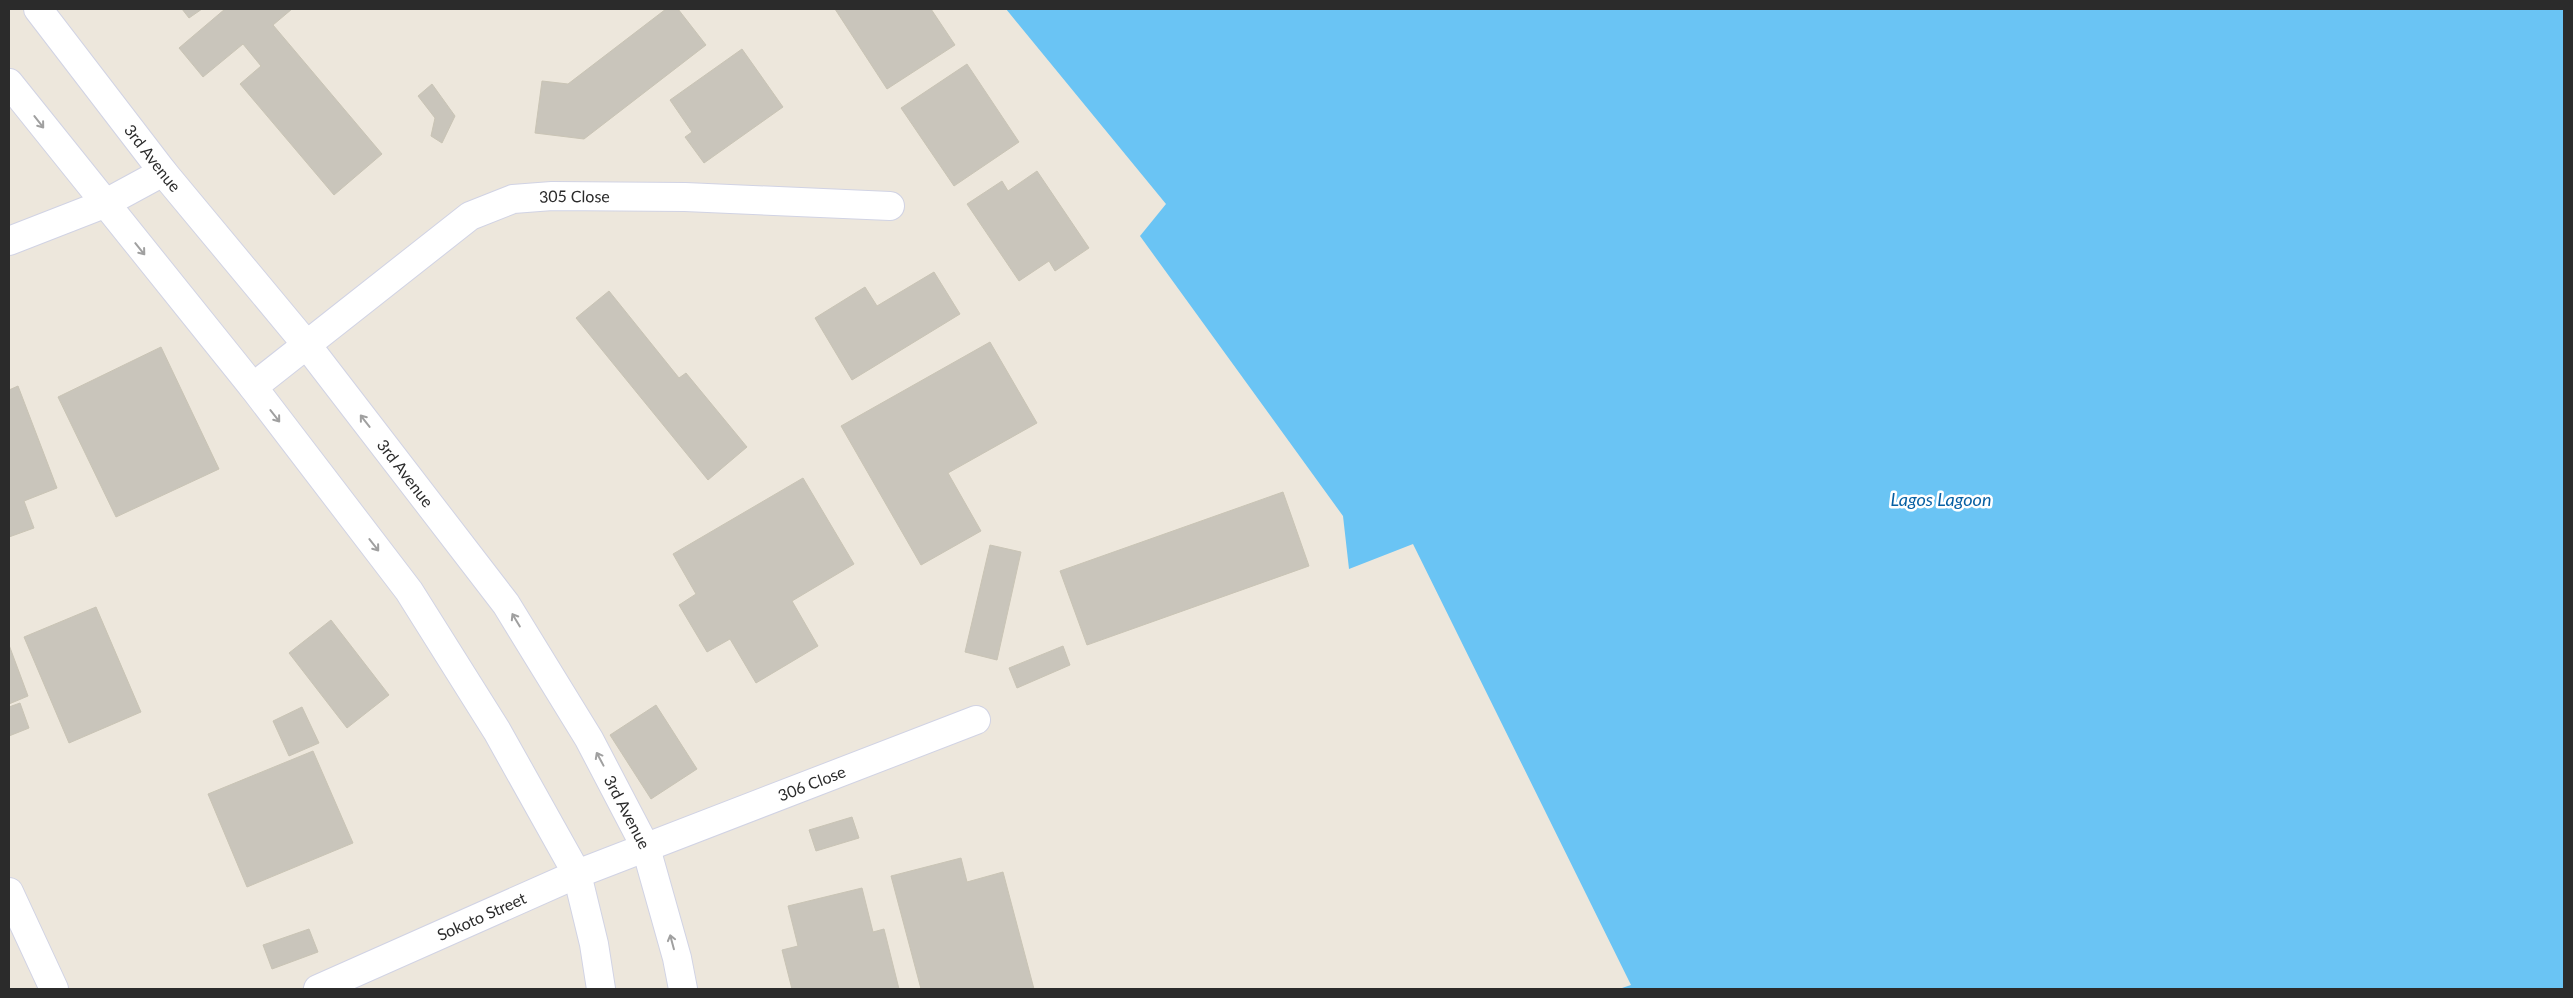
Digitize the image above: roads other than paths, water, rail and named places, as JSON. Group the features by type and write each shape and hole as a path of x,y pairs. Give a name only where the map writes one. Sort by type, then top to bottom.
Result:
{"street":[{"name":"3rd Avenue","path":"38,9 164,172 306,344 506,604 589,739 646,848 677,958 683,989"},
{"path":"9,83 104,204 253,387 409,591 497,731 577,874 594,944 601,989"},
{"path":"9,241 104,204 164,172"},
{"name":"305 Close","path":"253,387 470,216 513,199 552,196 685,197 890,206"},
{"name":"306 Close","path":"646,848 976,720"},
{"name":"Sokoto Street","path":"318,989 577,874 646,848"},
{"path":"9,892 54,989"}],"water":[{"name":"Lagos Lagoon","path":"1006,9 2564,9 2564,989 1619,989 1631,985 1413,544 1349,569 1343,516 1140,236 1166,204"}]}
